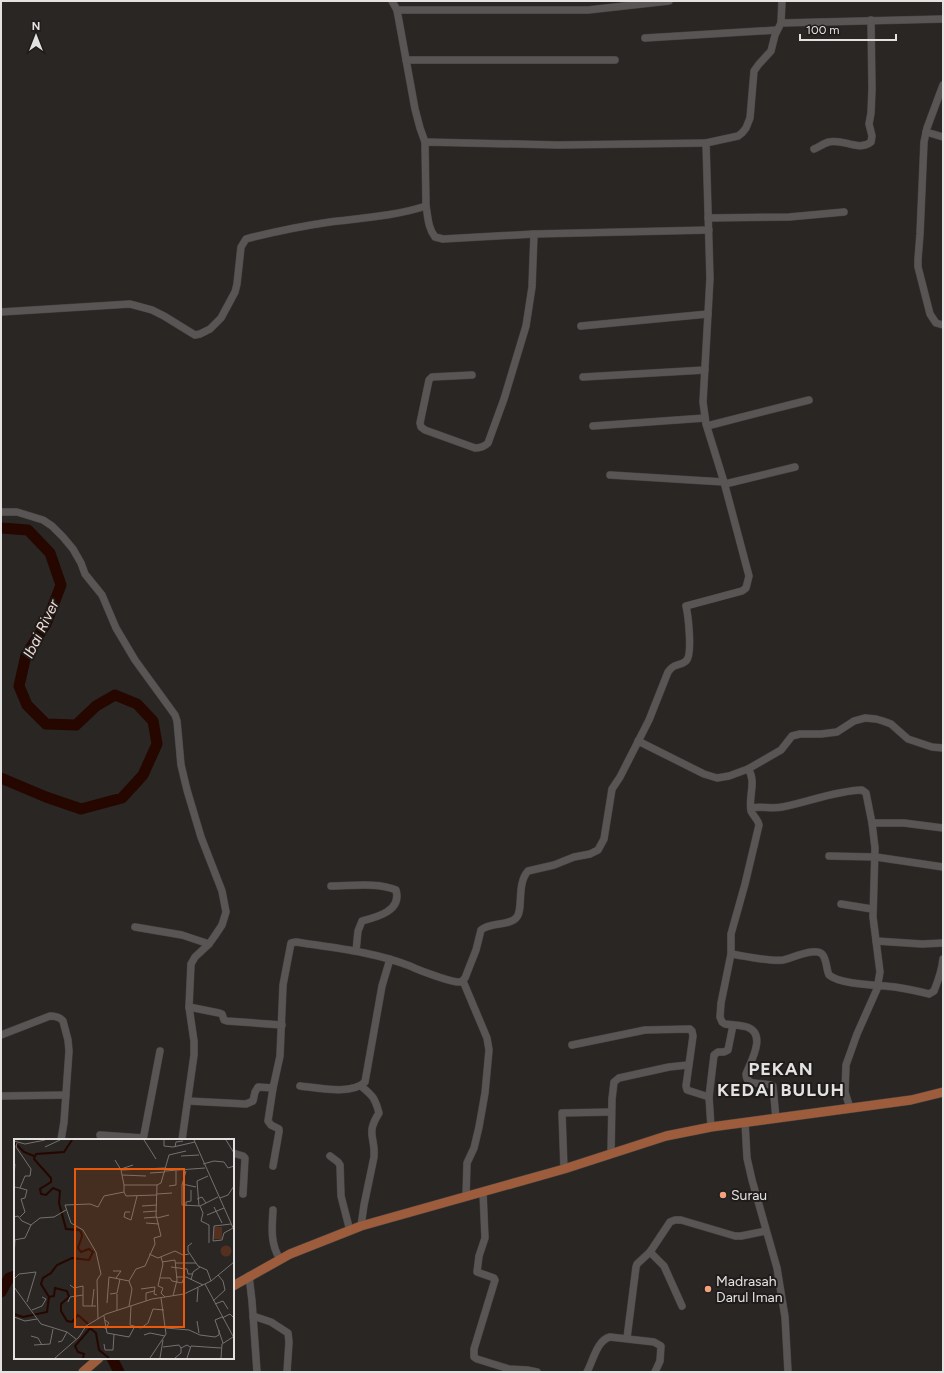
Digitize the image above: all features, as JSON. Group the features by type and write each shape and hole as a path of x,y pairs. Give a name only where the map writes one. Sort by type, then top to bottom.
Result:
{"main road":[{"path":"234,1285 280,1259 362,1226 564,1169 666,1136 744,1122 776,1119 911,1100 943,1092"},
{"path":"83,1372 98,1359"}],"street":[{"path":"669,1 588,10 396,4 415,109 420,128 426,142 426,206 432,233 439,239 534,234 709,230"},
{"path":"426,142 550,145 706,143 738,136 746,128 750,118 754,70 771,51 777,30 781,23 782,1"},
{"path":"781,23 943,19"},
{"path":"814,149 828,142 840,141 865,145 871,142 872,134 869,124 872,89 871,20"},
{"path":"645,38 777,30"},
{"path":"406,60 615,60"},
{"path":"943,85 926,132 923,147 918,259 918,267 930,314 936,323 943,325"},
{"path":"926,132 943,137"},
{"path":"463,981 476,950 481,930 487,926 511,921 518,915 522,880 528,871 554,866 569,859 590,854 598,850 604,839 612,788 620,777 649,720 668,672 672,666 684,662 689,657 688,615 686,606 742,591 746,588 748,583 749,576 707,426 703,402 710,278 706,143"},
{"path":"1,312 130,304 152,310 195,335 200,334 210,329 221,318 235,292 241,247 246,239 320,224 401,213 426,206"},
{"path":"708,218 789,217 844,212"},
{"path":"472,375 432,377 429,380 420,423 421,427 425,430 475,448 480,448 488,443 504,398 526,326 532,280 534,234"},
{"path":"581,326 708,314"},
{"path":"583,376 705,370"},
{"path":"707,426 809,400"},
{"path":"593,426 705,418"},
{"path":"610,475 724,483 795,467"},
{"path":"1,512 17,512 43,520 52,526 63,537 73,549 85,574 102,595 116,628 135,660 175,716 179,733 181,765 187,790 201,837 222,891 226,912 219,931 209,944 192,960 189,1007 194,1041 194,1055 182,1139"},
{"path":"638,741 711,777 722,778 748,769 781,750 792,736 800,734 837,732 854,721 865,718 876,719 890,724 908,739 932,747 943,748"},
{"path":"748,769 752,777 751,808 753,814 758,820 759,825 746,884 732,930 731,954 721,1003 720,1016 722,1022 748,1028 755,1033 757,1037 756,1047 746,1074 746,1078 750,1083 767,1083 773,1086 776,1119"},
{"path":"751,808 761,806 782,807 843,791 862,790 866,793 872,823 876,857 872,909 880,972 878,986 857,1034 846,1065 845,1092 850,1108"},
{"path":"872,823 904,823 943,828"},
{"path":"829,856 876,857 943,867"},
{"path":"330,886 377,886 396,890 396,901 390,910 379,916 362,921 358,931 356,951"},
{"path":"841,904 872,909"},
{"path":"135,927 182,936 209,944"},
{"path":"876,941 922,944 943,943"},
{"path":"273,1166 280,1132 279,1129 271,1126 268,1121 280,1056 284,985 291,943 296,942 356,951 390,959 421,971 457,982 463,981"},
{"path":"731,954 779,960 807,953 818,952 825,958 828,975 832,978 878,986 896,987 929,994 932,993 938,981 943,959"},
{"path":"300,1086 336,1089 356,1088 365,1082 382,986 390,959"},
{"path":"463,981 487,1038 489,1050 485,1093 479,1127 474,1148 467,1163 466,1197"},
{"path":"189,1007 222,1014 224,1020 227,1022 282,1025"},
{"path":"1,1035 50,1016 56,1016 61,1019 67,1032 69,1051 64,1122 61,1139"},
{"path":"711,1127 709,1097 714,1055 718,1052 728,1050 733,1025"},
{"path":"572,1044 645,1030 690,1029 693,1036 688,1065 687,1090 709,1097"},
{"path":"100,1135 143,1139 160,1051"},
{"path":"611,1154 611,1112 614,1082 618,1078 669,1066 688,1065"},
{"path":"361,1086 370,1093 376,1101 378,1113 371,1134 374,1157 364,1205 362,1226"},
{"path":"188,1101 246,1104 253,1101 258,1087 273,1088"},
{"path":"1,1096 66,1095"},
{"path":"564,1169 562,1113 611,1112"},
{"path":"744,1122 747,1158 752,1180 778,1268 785,1317 788,1372"},
{"path":"234,1153 246,1158 243,1194"},
{"path":"330,1156 340,1165 341,1196 350,1231"},
{"path":"483,1192 485,1238 479,1256 477,1272 494,1278 495,1280 474,1349 474,1357 503,1368 517,1371 537,1372"},
{"path":"273,1210 273,1244 276,1254 280,1259"},
{"path":"627,1338 636,1267 650,1252 670,1222 681,1220 735,1236 766,1231"},
{"path":"650,1252 664,1266 682,1306"},
{"path":"248,1276 251,1290 257,1372"},
{"path":"253,1316 276,1325 288,1333 289,1342 287,1372"},
{"path":"587,1372 600,1344 603,1340 610,1337 627,1338 660,1344 661,1358 654,1372"}],"waterway":[{"name":"Ibai River","path":"1,528 28,530 50,553 61,585 46,624 26,655 19,686 27,705 46,724 76,725 96,706 115,695 137,704 153,721 157,744 143,775 122,798 81,809 46,797 1,778"},
{"name":"Ibai River","path":"1,1292 9,1278 14,1276"},
{"name":"Ibai River","path":"112,1359 119,1372"}],"place":[{"name":"Surau","path":"723,1195"},
{"name":"Madrasah Darul Iman","path":"708,1289"}],"district":[{"name":"PEKAN KEDAI BULUH","path":"781,1079"}]}
